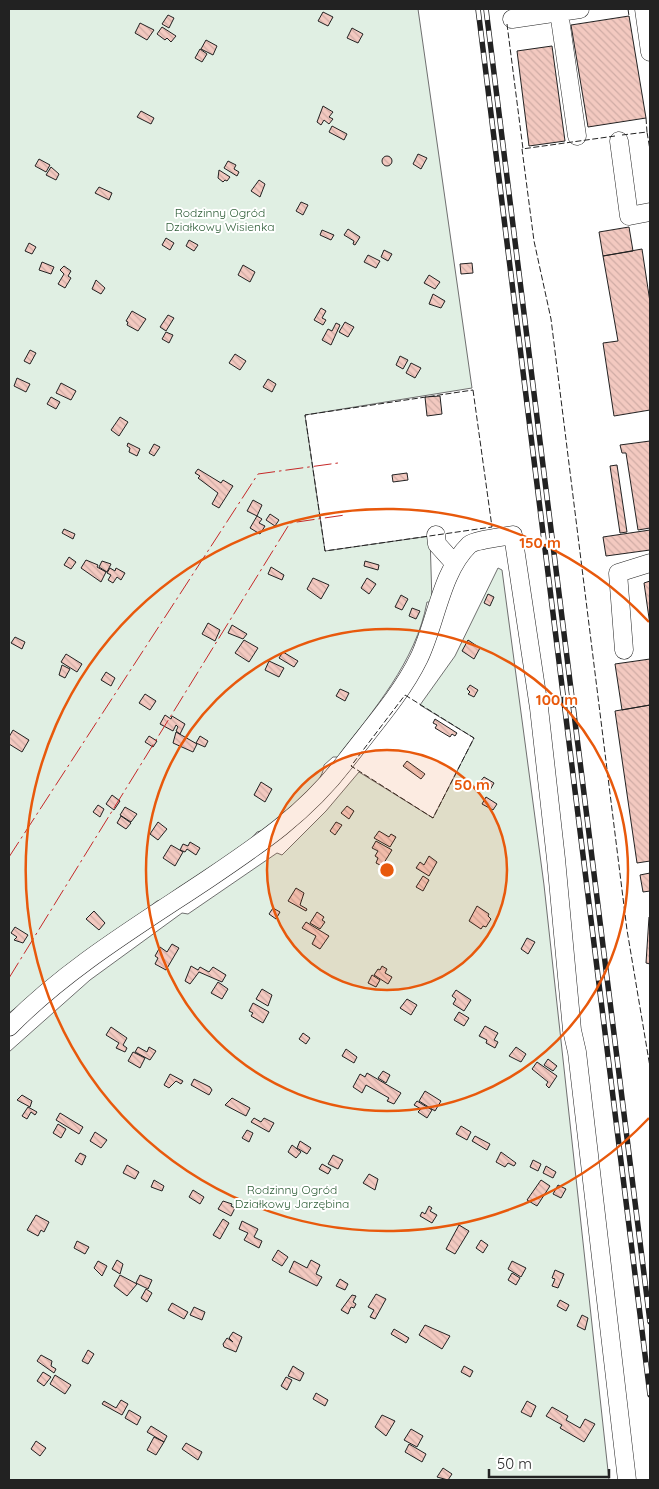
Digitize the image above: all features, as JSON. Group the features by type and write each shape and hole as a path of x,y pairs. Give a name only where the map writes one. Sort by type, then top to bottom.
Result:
{"lane":[{"path":"512,19 535,12 559,12 580,9"},
{"path":"644,9 650,52"},
{"path":"559,12 577,136"},
{"path":"619,141 629,216 650,212"},
{"path":"436,535 437,544 454,563"},
{"path":"9,1027 50,988 94,955 263,842 289,822 315,798 402,686 414,665 435,618 454,563 471,543 513,536 539,708 556,859 569,1008 577,1052 626,1480"},
{"path":"624,650 618,573 650,563"}],"green space":[{"name":"Rodzinny Ogród Działkowy Wisienka","path":"9,9 418,9 472,388 305,415 325,551 430,536 432,602 427,602 413,645 392,684 379,703 338,757 333,757 324,765 317,782 300,801 264,830 257,832 248,842 166,898 157,901 9,1013"},
{"name":"Rodzinny Ogród Działkowy Jarzębina","path":"498,568 502,570 544,885 609,1480 9,1480 9,1052 90,980 182,913 188,914 277,853 282,855 326,811 359,772 433,818 474,738 420,705 455,656"}],"building":[{"path":"323,12 333,17 328,26 318,21"},
{"path":"168,15 174,18 169,28 162,24"},
{"path":"629,16 646,118 588,127 571,25"},
{"path":"140,23 154,30 147,40 135,33"},
{"path":"162,27 176,36 171,42 157,34"},
{"path":"352,28 363,34 358,43 347,38"},
{"path":"206,40 217,46 213,55 201,49"},
{"path":"552,46 565,141 529,146 517,51"},
{"path":"200,49 207,54 202,62 195,58"},
{"path":"323,106 333,112 329,117 333,119 329,124 324,120 321,125 317,122"},
{"path":"141,111 154,118 151,124 137,117"},
{"path":"332,126 347,134 344,140 329,132"},
{"path":"418,154 427,158 421,169 413,164"},
{"path":"385,156 389,156 392,161 391,165 385,166 382,163 382,159"},
{"path":"39,159 50,165 46,172 35,166"},
{"path":"228,161 236,165 234,169 239,172 237,176 224,168"},
{"path":"51,167 59,174 56,180 46,175"},
{"path":"219,170 230,177 227,181 223,182 218,178"},
{"path":"259,180 265,184 260,197 251,191"},
{"path":"99,187 112,193 109,200 95,193"},
{"path":"301,202 308,205 303,215 296,211"},
{"path":"629,227 633,251 603,256 599,232"},
{"path":"348,229 360,237 355,245 353,244 354,241 344,235"},
{"path":"322,230 334,235 331,240 320,235"},
{"path":"166,238 174,243 170,250 162,245"},
{"path":"189,240 198,245 194,251 186,246"},
{"path":"29,243 36,247 32,254 25,251"},
{"path":"642,249 650,302 650,410 614,416 603,343 618,341 603,256"},
{"path":"384,250 392,254 388,261 381,257"},
{"path":"368,255 380,261 376,268 364,262"},
{"path":"42,262 54,267 51,274 39,270"},
{"path":"472,263 473,273 461,274 460,264"},
{"path":"243,265 255,272 250,282 238,275"},
{"path":"64,266 71,271 68,276 71,278 65,288 58,284 64,274 60,270"},
{"path":"429,275 440,282 435,289 424,283"},
{"path":"96,280 105,288 101,294 92,289"},
{"path":"433,294 445,301 441,308 429,304"},
{"path":"321,308 326,311 322,318 326,320 323,325 314,320"},
{"path":"132,311 146,319 138,331 127,325 128,322 126,321"},
{"path":"168,315 174,318 166,331 160,327"},
{"path":"345,322 354,327 348,337 339,332"},
{"path":"336,323 340,325 331,345 322,340 328,329 332,331"},
{"path":"166,332 173,335 169,343 162,339"},
{"path":"30,350 36,353 30,364 24,361"},
{"path":"235,354 246,361 240,370 229,363"},
{"path":"400,356 408,360 403,369 396,365"},
{"path":"411,363 421,368 415,378 406,373"},
{"path":"17,378 30,384 26,392 14,386"},
{"path":"268,379 276,384 272,392 263,387"},
{"path":"61,383 76,391 71,400 56,393"},
{"path":"440,396 442,414 427,416 425,397"},
{"path":"51,397 60,402 56,409 47,404"},
{"path":"120,417 128,422 119,436 111,430"},
{"path":"650,441 650,528 638,530 626,453 622,453 620,445"},
{"path":"128,443 140,449 137,456 129,452"},
{"path":"154,444 160,447 154,456 149,453"},
{"path":"617,465 627,532 620,533 610,466"},
{"path":"198,469 221,483 223,480 233,486 219,508 212,504 218,493 198,478 200,476 195,473"},
{"path":"407,473 408,480 393,482 392,475"},
{"path":"253,500 262,505 257,516 247,511"},
{"path":"270,514 279,520 275,526 266,520"},
{"path":"257,516 262,519 259,523 265,526 260,534 250,528"},
{"path":"64,529 75,534 73,539 62,533"},
{"path":"650,530 650,550 606,556 603,537"},
{"path":"69,557 76,562 71,569 64,565"},
{"path":"86,560 98,565 97,567 106,572 101,582 81,568"},
{"path":"102,561 111,564 107,572 99,567"},
{"path":"365,561 379,565 378,570 364,566"},
{"path":"271,567 284,575 282,580 268,574"},
{"path":"110,568 115,571 116,568 125,573 121,580 117,577 113,583 108,580 111,575 107,573"},
{"path":"313,578 329,585 321,599 307,589"},
{"path":"367,578 376,584 369,594 361,588"},
{"path":"650,581 650,625 644,583"},
{"path":"488,594 494,597 490,606 484,603"},
{"path":"401,595 408,599 402,610 395,607"},
{"path":"412,608 420,611 416,619 409,616"},
{"path":"208,623 220,630 215,641 202,634"},
{"path":"232,625 247,634 243,639 228,633"},
{"path":"15,637 25,642 22,649 11,643"},
{"path":"244,640 258,648 249,662 235,653"},
{"path":"468,640 480,648 474,659 462,651"},
{"path":"283,652 298,661 294,667 279,658"},
{"path":"66,654 82,664 77,672 61,662"},
{"path":"650,659 650,705 622,710 615,664"},
{"path":"269,661 284,668 279,677 265,670"},
{"path":"62,665 70,669 65,678 59,675"},
{"path":"106,672 115,678 111,686 101,680"},
{"path":"470,685 478,690 474,697 468,694 470,692 467,689"},
{"path":"340,689 349,693 345,701 336,696"},
{"path":"145,694 156,701 150,710 139,703"},
{"path":"650,705 650,861 637,863 615,711"},
{"path":"165,715 171,719 172,716 185,724 180,734 176,731 178,727 176,725 173,731 160,724"},
{"path":"435,719 457,733 455,736 452,734 450,737 435,728 437,725 433,723"},
{"path":"13,730 29,740 22,752 9,744 9,737"},
{"path":"176,732 197,744 193,752 173,743"},
{"path":"149,736 157,741 153,747 145,742"},
{"path":"200,736 208,741 205,747 196,743"},
{"path":"407,761 425,774 421,779 403,766"},
{"path":"484,777 494,783 490,790 479,783"},
{"path":"261,782 272,789 265,802 254,795"},
{"path":"112,795 120,801 114,810 106,804"},
{"path":"486,797 497,804 493,810 482,804"},
{"path":"98,805 104,809 100,817 93,812"},
{"path":"347,806 354,811 349,819 341,813"},
{"path":"125,807 137,814 131,822 120,815"},
{"path":"121,816 131,823 126,829 117,823"},
{"path":"158,822 167,829 158,840 150,834"},
{"path":"336,822 342,825 335,835 330,831"},
{"path":"379,831 389,837 391,834 396,837 390,847 374,838"},
{"path":"376,841 392,850 382,866 376,863 378,858 375,856 378,851 372,848"},
{"path":"190,842 200,848 196,855 187,849 185,852 180,850 183,844 188,846"},
{"path":"171,845 183,852 175,866 163,858"},
{"path":"429,856 437,862 429,876 416,868 420,862 424,865"},
{"path":"650,873 650,891 643,892 640,875"},
{"path":"423,876 429,880 423,891 416,887"},
{"path":"296,888 304,893 300,905 307,909 306,911 288,901"},
{"path":"477,906 489,914 488,916 491,919 486,927 483,926 481,929 469,921"},
{"path":"273,908 280,912 276,919 269,914"},
{"path":"94,911 105,923 99,930 86,919"},
{"path":"317,912 324,917 322,920 325,922 320,929 310,923"},
{"path":"650,917 650,964 646,963"},
{"path":"306,922 329,936 320,949 312,944 316,936 302,928"},
{"path":"15,927 28,935 23,943 14,940 17,937 11,933"},
{"path":"527,938 535,942 528,954 521,949"},
{"path":"172,944 179,948 166,970 155,964 158,958 155,956 160,947 167,952"},
{"path":"191,966 198,970 200,967 209,972 213,967 226,975 222,982 199,972 190,984 185,981"},
{"path":"382,966 387,969 385,973 392,977 388,984 374,975"},
{"path":"372,975 380,980 376,987 368,983"},
{"path":"218,982 228,989 222,999 211,993"},
{"path":"262,989 272,995 268,1006 256,999"},
{"path":"456,990 471,1000 464,1011 453,1004 456,999 452,996"},
{"path":"407,999 417,1005 411,1015 400,1008"},
{"path":"253,1003 269,1012 263,1023 251,1016 253,1013 249,1011"},
{"path":"459,1012 469,1018 464,1026 454,1020"},
{"path":"485,1026 498,1033 494,1040 498,1042 495,1048 486,1043 487,1040 479,1036"},
{"path":"111,1027 127,1038 123,1045 127,1048 125,1052 116,1048 119,1043 106,1035"},
{"path":"303,1033 310,1038 306,1044 299,1039"},
{"path":"138,1047 147,1052 149,1047 156,1051 150,1060 135,1052"},
{"path":"516,1047 526,1054 521,1062 509,1056"},
{"path":"346,1049 357,1057 354,1063 342,1056"},
{"path":"133,1052 145,1058 140,1068 128,1061"},
{"path":"548,1059 557,1066 553,1071 544,1065"},
{"path":"537,1062 557,1076 549,1088 546,1085 548,1082 532,1069"},
{"path":"383,1071 390,1075 386,1083 378,1078"},
{"path":"367,1073 401,1093 394,1104 387,1101 389,1098 366,1085 362,1093 353,1087 360,1074 365,1077"},
{"path":"170,1074 183,1081 181,1084 176,1081 169,1088 164,1085"},
{"path":"194,1079 210,1087 212,1090 209,1095 191,1085"},
{"path":"425,1091 441,1101 435,1111 419,1101"},
{"path":"22,1095 32,1101 30,1107 17,1100"},
{"path":"232,1098 250,1108 246,1116 225,1105"},
{"path":"417,1101 432,1110 427,1118 418,1112 421,1109 414,1105"},
{"path":"28,1107 37,1112 35,1115 31,1112 27,1119 22,1116"},
{"path":"60,1113 83,1127 79,1134 56,1120"},
{"path":"254,1118 261,1122 264,1118 274,1123 269,1132 251,1122"},
{"path":"58,1124 66,1129 61,1138 53,1133"},
{"path":"461,1126 471,1132 467,1140 456,1134"},
{"path":"247,1130 253,1133 249,1142 242,1138"},
{"path":"95,1132 107,1140 101,1148 90,1141"},
{"path":"475,1136 490,1144 487,1150 472,1141"},
{"path":"300,1141 311,1148 307,1154 297,1148"},
{"path":"292,1145 301,1152 296,1158 288,1152"},
{"path":"501,1152 516,1163 514,1166 508,1163 505,1167 496,1162"},
{"path":"80,1153 86,1156 82,1165 75,1161"},
{"path":"333,1155 343,1160 338,1169 328,1164"},
{"path":"533,1160 541,1164 538,1171 530,1167"},
{"path":"322,1164 331,1169 328,1174 319,1169"},
{"path":"127,1165 139,1172 135,1179 123,1173"},
{"path":"546,1166 556,1172 553,1178 543,1173"},
{"path":"369,1174 378,1179 375,1190 363,1183"},
{"path":"154,1180 164,1186 162,1191 151,1187"},
{"path":"541,1180 550,1186 537,1206 527,1200"},
{"path":"558,1185 566,1189 561,1198 553,1194"},
{"path":"193,1190 204,1197 200,1204 189,1197"},
{"path":"223,1201 232,1204 231,1206 235,1208 231,1216 218,1209"},
{"path":"429,1206 432,1208 430,1211 437,1215 432,1223 420,1216 422,1212 425,1214"},
{"path":"36,1215 49,1222 44,1232 41,1230 38,1236 27,1230"},
{"path":"223,1219 229,1223 220,1239 213,1235"},
{"path":"242,1221 258,1229 254,1237 262,1241 259,1248 244,1240 248,1233 239,1229"},
{"path":"459,1225 469,1231 455,1254 446,1249"},
{"path":"481,1240 488,1245 483,1253 476,1248"},
{"path":"77,1241 89,1247 85,1254 74,1248"},
{"path":"278,1250 288,1257 282,1266 272,1260"},
{"path":"117,1260 123,1264 120,1274 112,1269"},
{"path":"311,1260 320,1265 316,1274 322,1277 317,1286 289,1272 294,1261 307,1268"},
{"path":"98,1261 107,1266 102,1276 94,1268"},
{"path":"512,1261 526,1268 521,1277 508,1269"},
{"path":"555,1270 564,1274 558,1288 552,1286 555,1279 552,1278"},
{"path":"512,1273 520,1278 516,1285 508,1280"},
{"path":"120,1275 137,1284 127,1296 114,1286"},
{"path":"140,1275 152,1280 148,1289 136,1283"},
{"path":"340,1279 348,1284 345,1290 336,1286"},
{"path":"146,1289 152,1293 147,1302 141,1298"},
{"path":"376,1294 386,1299 375,1319 370,1317 374,1310 368,1307"},
{"path":"352,1295 356,1296 353,1302 356,1304 354,1308 351,1307 348,1314 341,1310"},
{"path":"560,1300 569,1305 566,1311 557,1306"},
{"path":"172,1303 188,1312 184,1319 168,1310"},
{"path":"194,1307 205,1312 202,1320 190,1315"},
{"path":"582,1315 588,1318 585,1330 577,1326"},
{"path":"425,1325 450,1336 442,1349 419,1335"},
{"path":"394,1329 409,1338 406,1343 391,1334"},
{"path":"233,1332 242,1337 236,1352 224,1347 223,1344 227,1338 233,1342 229,1338"},
{"path":"88,1350 94,1354 88,1364 82,1361"},
{"path":"41,1355 52,1361 51,1366 56,1369 54,1373 37,1361"},
{"path":"293,1366 304,1373 300,1381 288,1376"},
{"path":"464,1366 473,1371 470,1377 461,1372"},
{"path":"43,1372 51,1377 44,1386 37,1381"},
{"path":"55,1375 71,1385 65,1394 50,1384"},
{"path":"286,1377 292,1380 287,1390 281,1386"},
{"path":"316,1393 328,1400 325,1406 313,1399"},
{"path":"121,1400 128,1404 122,1415 102,1404 104,1401 116,1408"},
{"path":"527,1401 536,1406 531,1417 521,1412"},
{"path":"552,1407 568,1416 566,1420 580,1428 585,1419 595,1424 584,1442 560,1428 562,1425 546,1416"},
{"path":"129,1410 141,1417 137,1425 125,1418"},
{"path":"382,1415 395,1421 386,1436 375,1427"},
{"path":"151,1426 167,1436 164,1442 147,1432"},
{"path":"411,1429 423,1436 417,1447 404,1440"},
{"path":"154,1437 164,1442 156,1455 147,1450"},
{"path":"36,1441 46,1448 40,1456 31,1449"},
{"path":"186,1443 202,1452 198,1460 182,1449"},
{"path":"409,1444 426,1454 422,1462 405,1452"},
{"path":"443,1468 452,1474 448,1480 437,1477"}],"railway":[{"path":"478,9 650,1395"},
{"path":"486,9 650,1322"}],"fence":[{"path":"628,9 629,16"},
{"path":"507,24 523,149"},
{"path":"646,118 647,132"},
{"path":"622,135 647,132 650,150"},
{"path":"615,136 522,149 534,241 551,319 627,930 650,1067"},
{"path":"473,390 492,527 325,551 305,415 473,390"},
{"path":"405,695 474,738 433,818 351,766 405,695"}],"power":[{"path":"9,857 258,474 338,463"},
{"path":"9,978 290,523 345,515"}]}
